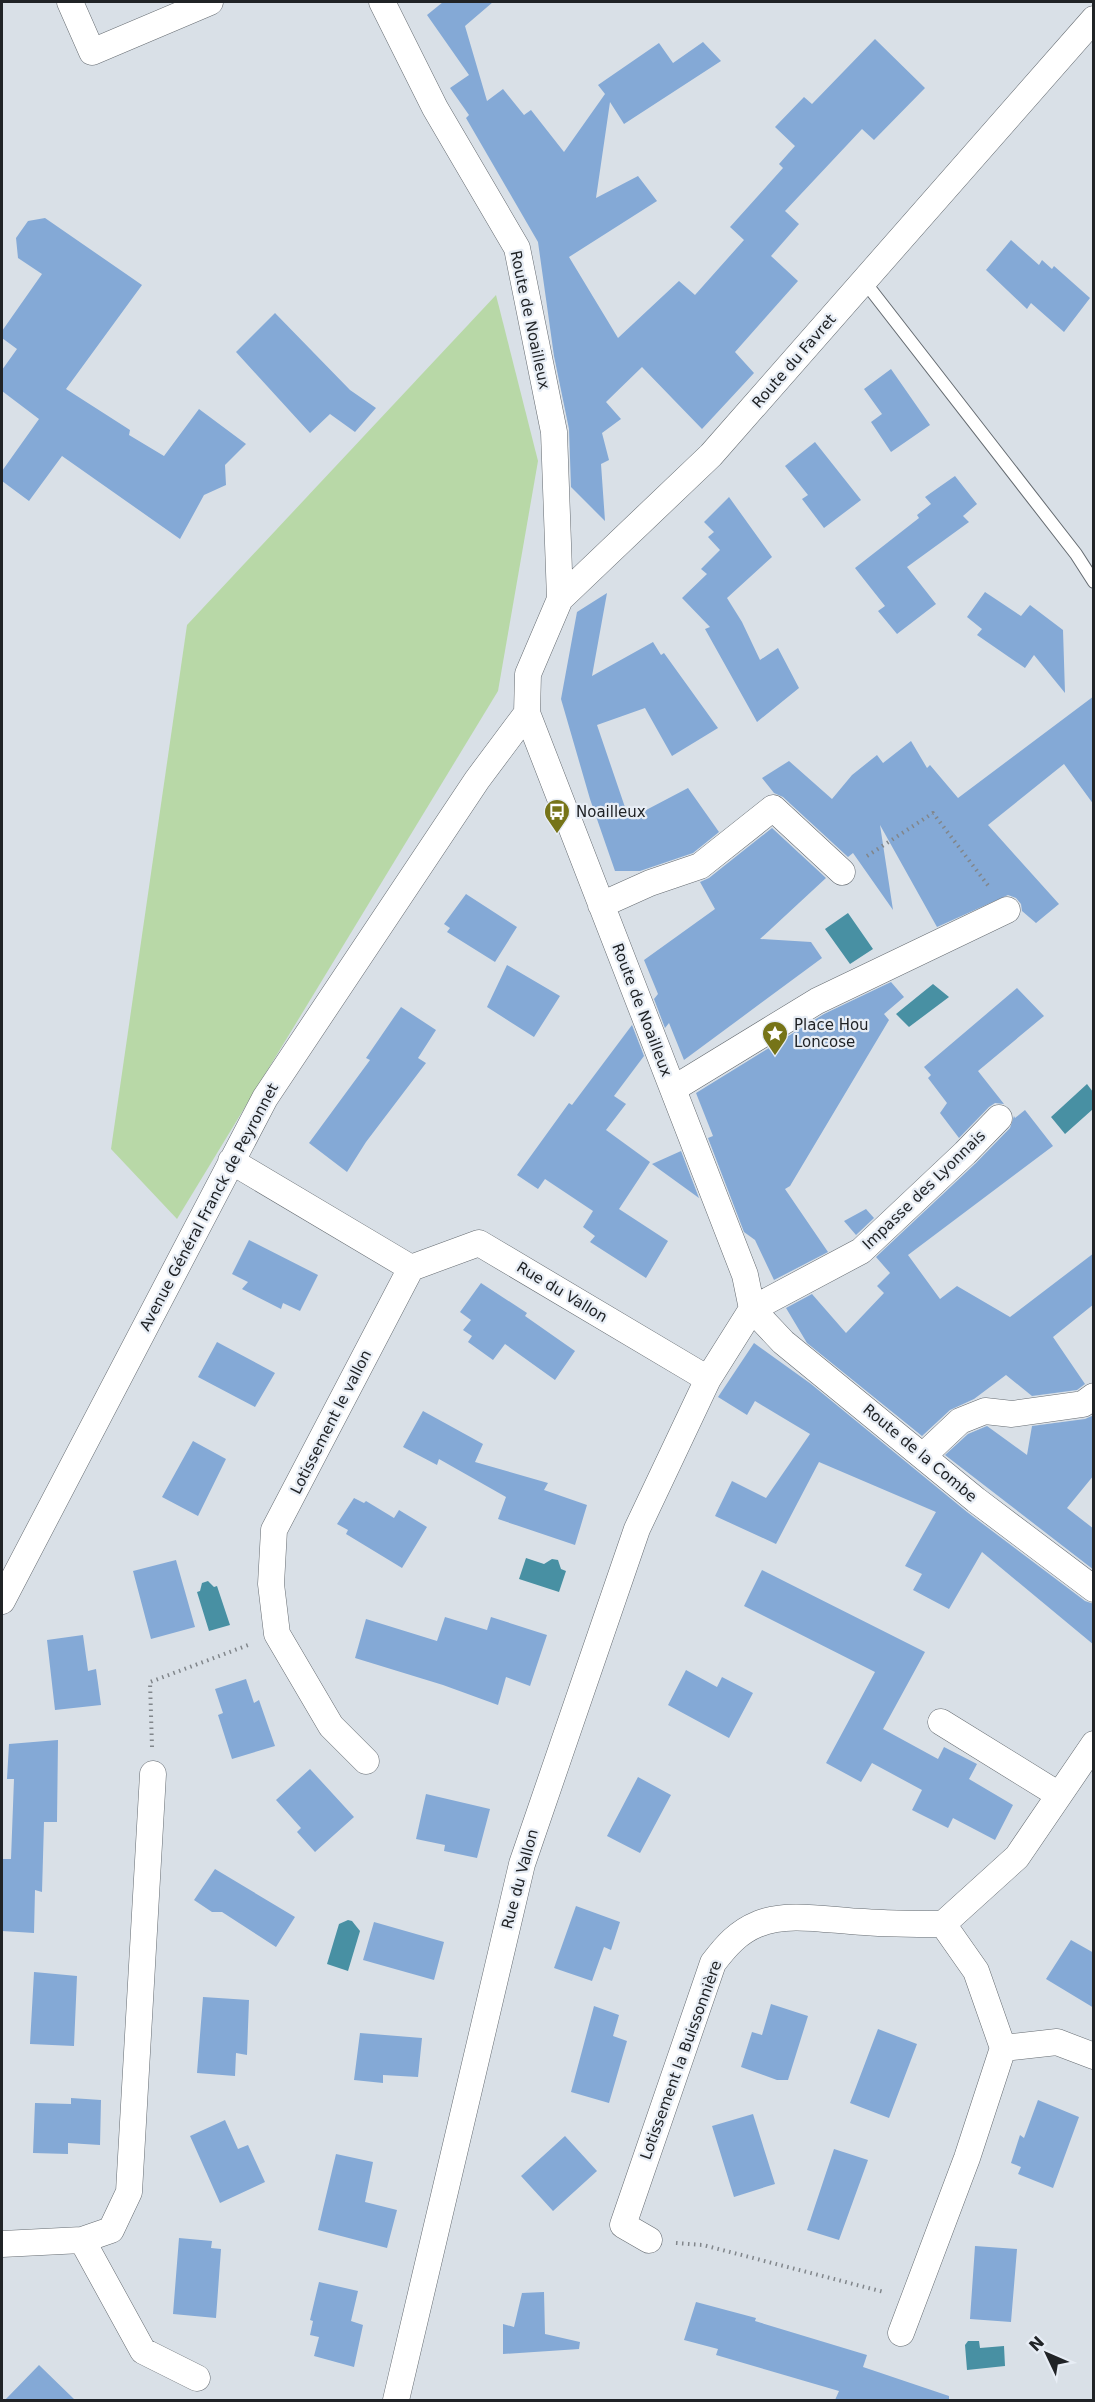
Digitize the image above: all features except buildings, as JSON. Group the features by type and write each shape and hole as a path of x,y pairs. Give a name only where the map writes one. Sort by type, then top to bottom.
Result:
{"street":[{"path":"70,2 92,52 210,2"},
{"name":"Route de Noailleux","path":"382,2 435,108 517,248 554,432 560,599"},
{"name":"Route du Favret","path":"527,713 528,674 560,599 711,455 1094,20"},
{"name":"Route de Noailleux","path":"527,713 745,1275 752,1309"},
{"name":"Avenue Général Franck de Peyronnet","path":"2,1601 8,1571 265,1098 477,780 527,713"},
{"path":"601,905 650,883 700,866 773,808 842,872"},
{"path":"673,1089 817,1001 1007,910"},
{"name":"Impasse des Lyonnais","path":"752,1309 861,1251 999,1118"},
{"path":"231,1161 411,1268"},
{"name":"Rue du Vallon","path":"411,1268 480,1243 708,1378"},
{"name":"Lotissement le vallon","path":"366,1761 331,1726 277,1634 271,1584 274,1530 411,1268"},
{"name":"Rue du Vallon","path":"396,2400 522,1864 637,1529 708,1378 752,1309"},
{"name":"Route de la Combe","path":"752,1309 783,1342 924,1455 976,1500 1094,1589"},
{"path":"924,1455 960,1421 986,1411 1012,1414 1083,1404 1094,1396"},
{"path":"941,1722 1059,1795"},
{"path":"901,2333 967,2158 1003,2048 976,1971 943,1924 1017,1857 1094,1744"},
{"path":"2,2244 82,2240 111,2230 129,2192 153,1774"},
{"name":"Lotissement la Buissonnière","path":"649,2240 623,2225 713,1963 724,1949 740,1933 760,1923 794,1918 866,1923 943,1924"},
{"path":"1003,2048 1057,2042 1094,2056"},
{"path":"82,2240 143,2351 197,2378"}],"lane":[{"path":"864,280 1094,582"}],"path":[{"path":"842,872 933,813 1007,910"},
{"path":"153,1774 150,1682 277,1634"},
{"path":"703,2245 914,2301"}],"green space":[{"path":"496,295 538,461 498,691 177,1219 111,1149 187,625"}],"water":[{"path":"848,913 873,949 850,964 825,929"},
{"path":"933,984 949,997 909,1027 896,1014"},
{"path":"1087,1084 1093,1092 1093,1109 1065,1134 1051,1117"},
{"path":"526,1558 544,1564 552,1559 558,1560 561,1569 566,1571 559,1592 519,1579"},
{"path":"208,1581 214,1587 217,1586 230,1625 209,1631 197,1592 200,1591 202,1583"},
{"path":"348,1920 352,1921 360,1931 348,1971 327,1964 339,1924"},
{"path":"968,2341 979,2341 980,2348 1004,2346 1005,2366 967,2370 965,2345"}],"place":[{"name":"Noailleux","path":"557,835"},
{"name":"Place Hou Loncose","path":"775,1057"}]}
